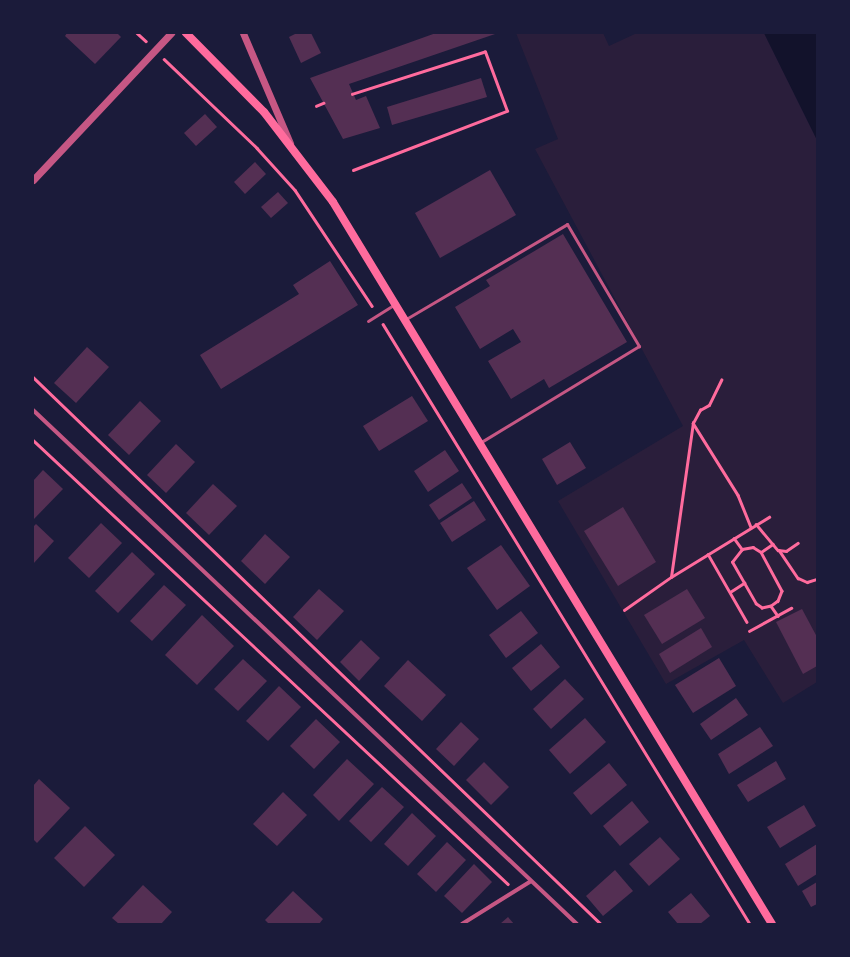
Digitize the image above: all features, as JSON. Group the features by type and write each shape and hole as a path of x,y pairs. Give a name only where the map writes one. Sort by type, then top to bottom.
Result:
{"main road":[{"path":"186,33 237,82 290,143 329,196 481,442 772,924"}],"street":[{"path":"33,180 171,33"},
{"path":"243,33 290,143"},
{"path":"33,410 577,924"},
{"path":"462,924 531,881"}],"lane":[{"path":"406,319 567,224 639,346 481,442"},
{"path":"368,321 396,303"}],"path":[{"path":"137,33 257,148 295,190 377,315 750,924"},
{"path":"353,94 485,52 507,111 353,170"},
{"path":"316,106 324,103"},
{"path":"33,377 600,924"},
{"path":"671,577 693,423 700,410 709,405 722,380"},
{"path":"693,423 738,495 751,527"},
{"path":"33,440 515,891"},
{"path":"624,610 671,577 769,517"},
{"path":"756,524 778,550 798,578 808,582 817,579"},
{"path":"734,538 742,549"},
{"path":"778,550 786,551 798,543"},
{"path":"761,552 773,544"},
{"path":"753,547 761,552 782,591 778,600 771,606 762,608 756,604 732,562 742,549 753,547"},
{"path":"708,554 747,622"},
{"path":"730,592 744,583"},
{"path":"771,606 778,616"},
{"path":"750,631 791,608"}],"shaded area":[{"path":"516,33 603,33 609,46 637,33 764,33 817,140 817,682 783,703 744,640 666,684 558,501 683,426 535,149 558,139"},
{"path":"764,33 817,33 817,140"}],"building":[{"path":"67,33 117,33 121,37 95,64 65,36"},
{"path":"297,33 311,33 321,53 301,63 289,37"},
{"path":"436,33 498,33 349,84 356,100 366,96 380,128 343,139 310,78"},
{"path":"481,78 487,97 392,125 387,107"},
{"path":"205,114 217,127 196,146 184,133"},
{"path":"255,162 266,174 245,194 234,182"},
{"path":"490,170 516,215 440,258 415,213"},
{"path":"278,192 288,203 271,218 261,207"},
{"path":"563,234 627,342 549,388 544,379 511,399 488,361 521,342 513,329 480,349 455,307 490,286 486,280"},
{"path":"330,261 358,305 221,389 200,355 299,294 293,285"},
{"path":"87,347 109,367 76,403 54,383"},
{"path":"412,396 428,421 379,451 363,426"},
{"path":"140,401 161,421 129,455 108,435"},
{"path":"570,442 586,468 557,485 542,459"},
{"path":"176,444 195,462 166,493 147,475"},
{"path":"445,450 459,471 428,492 414,471"},
{"path":"43,470 63,489 33,520 33,481"},
{"path":"462,483 472,498 439,520 429,505"},
{"path":"213,484 237,506 209,535 186,513"},
{"path":"474,501 486,520 452,542 440,523"},
{"path":"623,507 656,562 618,586 584,531"},
{"path":"101,523 122,543 89,578 68,558"},
{"path":"36,524 54,541 33,564 33,527"},
{"path":"265,534 290,557 265,584 241,561"},
{"path":"501,545 530,586 497,610 467,568"},
{"path":"132,552 155,574 118,613 95,591"},
{"path":"164,585 186,605 152,641 130,621"},
{"path":"319,589 344,611 317,640 293,617"},
{"path":"687,589 705,618 662,644 644,615"},
{"path":"802,609 817,637 817,666 803,674 776,622"},
{"path":"521,611 538,633 506,658 489,635"},
{"path":"202,615 234,646 197,685 165,655"},
{"path":"701,628 712,647 670,673 659,654"},
{"path":"361,640 380,658 359,681 340,662"},
{"path":"541,644 560,667 531,691 512,668"},
{"path":"719,658 736,686 693,713 675,685"},
{"path":"243,659 267,681 238,711 214,689"},
{"path":"408,660 446,695 422,721 384,686"},
{"path":"565,679 584,699 551,729 533,709"},
{"path":"279,686 301,707 268,741 246,721"},
{"path":"736,698 748,715 711,740 700,724"},
{"path":"585,718 606,742 570,774 549,750"},
{"path":"316,719 340,742 314,769 290,746"},
{"path":"461,722 479,739 454,766 436,749"},
{"path":"760,727 773,746 729,774 718,754"},
{"path":"347,759 374,784 339,821 313,795"},
{"path":"776,761 786,779 748,802 737,785"},
{"path":"484,762 509,787 491,805 466,780"},
{"path":"609,763 627,785 591,815 573,793"},
{"path":"39,779 70,808 37,843 33,839 33,786"},
{"path":"382,787 404,807 371,842 349,821"},
{"path":"283,792 307,815 277,846 253,824"},
{"path":"632,801 649,822 620,846 603,826"},
{"path":"804,805 816,826 780,848 767,827"},
{"path":"412,813 436,836 408,866 384,844"},
{"path":"85,826 115,855 84,887 54,858"},
{"path":"660,837 680,859 649,886 629,864"},
{"path":"447,842 466,860 436,892 417,874"},
{"path":"817,844 817,874 798,886 785,864"},
{"path":"474,864 492,882 462,913 444,896"},
{"path":"615,870 633,891 603,916 586,896"},
{"path":"817,882 817,904 811,907 802,891"},
{"path":"143,885 172,912 161,924 119,924 112,918"},
{"path":"293,891 323,919 319,924 269,924 265,920"},
{"path":"691,893 710,916 700,924 678,924 668,912"},
{"path":"508,917 514,924 500,924"}]}
